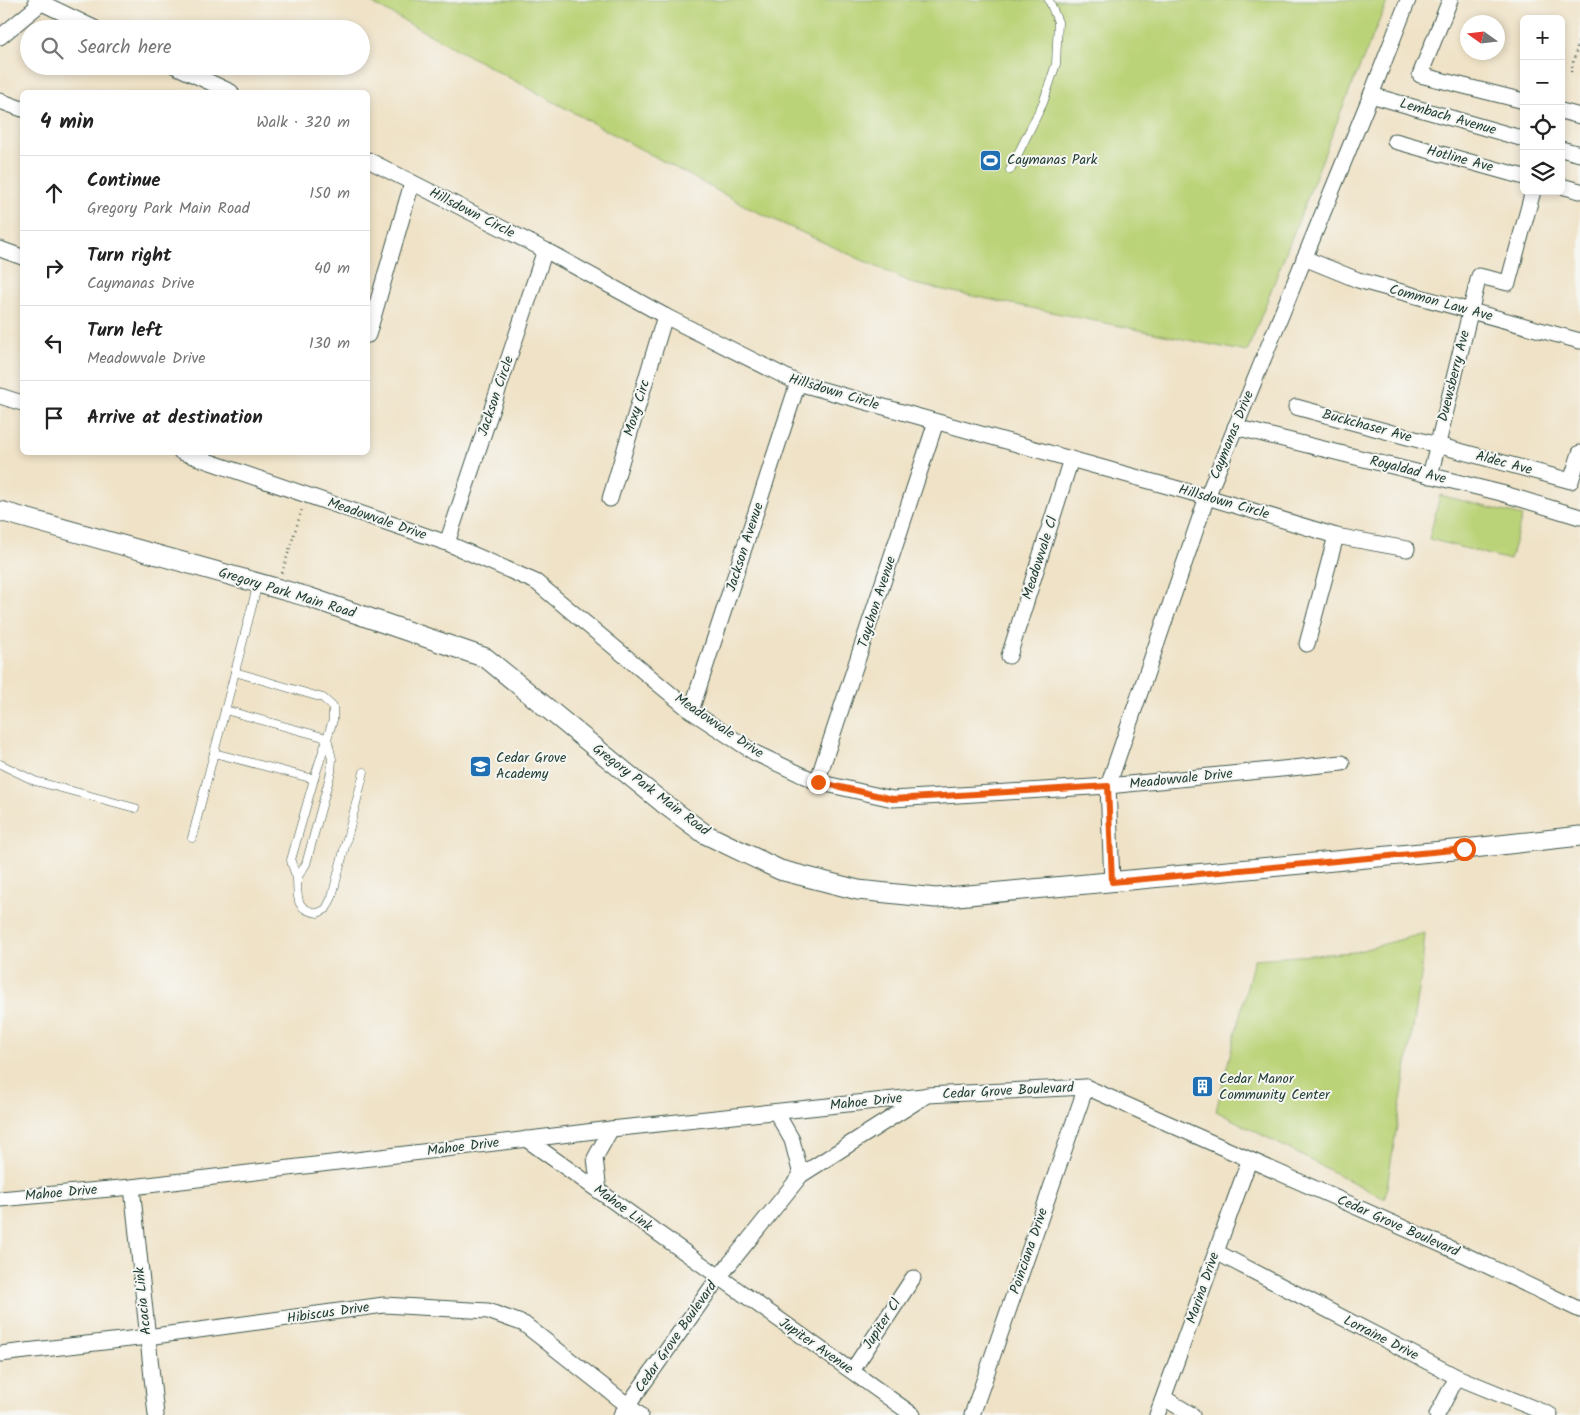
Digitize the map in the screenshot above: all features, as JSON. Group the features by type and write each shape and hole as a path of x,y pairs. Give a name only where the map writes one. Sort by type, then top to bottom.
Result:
{"street":[{"name":"Caymanas Drive","path":"1112,882 1108,786 1207,497 1372,95 1408,0"},
{"path":"1450,0 1420,75 1520,100"},
{"path":"0,37 41,1 78,20"},
{"path":"194,75 227,90"},
{"name":"Lembach Avenue","path":"1372,95 1520,138"},
{"path":"0,101 20,108"},
{"path":"1565,112 1580,116"},
{"name":"Hotline Ave","path":"1395,141 1520,176"},
{"path":"1565,150 1580,154"},
{"name":"Hillsdown Circle","path":"370,161 545,250 665,316 798,383 1207,497 1336,536 1407,549"},
{"path":"370,328 412,183"},
{"path":"1565,187 1580,191"},
{"name":"Duewsberry Ave","path":"1430,476 1479,276 1508,283 1532,195"},
{"path":"0,249 20,256"},
{"name":"Jackson Circle","path":"447,542 545,250"},
{"name":"Common Law Ave","path":"1304,258 1358,280 1580,341"},
{"name":"Moxy Circ","path":"610,499 665,316"},
{"name":"Jackson Avenue","path":"691,711 798,383"},
{"path":"0,396 20,402"},
{"name":"Buckchaser Ave","path":"1296,407 1437,445"},
{"name":"Taychon Avenue","path":"818,782 936,422"},
{"name":"Royaldad Ave","path":"1235,427 1501,493 1580,517"},
{"name":"Aldec Ave","path":"1437,445 1570,481 1580,453"},
{"name":"Meadowvale Drive","path":"190,455 447,542 536,582 691,711 756,753 818,782 893,799 1108,786 1342,763"},
{"name":"Meadowvale Cl","path":"1009,656 1072,459"},
{"name":"Gregory Park Main Road","path":"0,511 308,597 486,658 663,803 705,834 780,870 858,890 936,898 1464,849 1580,836"},
{"path":"1307,644 1336,536"},
{"name":"Cedar Grove Boulevard","path":"630,1412 719,1277 801,1175 927,1095 1086,1087 1467,1256 1580,1310"},
{"name":"Poinciana Drive","path":"972,1415 1086,1087"},
{"name":"Mahoe Drive","path":"0,1199 132,1187 611,1129 927,1095"},
{"path":"776,1112 792,1140 801,1175"},
{"path":"599,1191 595,1158 611,1129"},
{"name":"Mahoe Link","path":"526,1140 719,1277"},
{"name":"Marina Drive","path":"1157,1415 1249,1160"},
{"name":"Acacia Link","path":"132,1187 156,1415"},
{"name":"Lorraine Drive","path":"1216,1252 1457,1377 1550,1415"},
{"name":"Jupiter Avenue","path":"719,1277 913,1415"},
{"name":"Jupiter Cl","path":"852,1371 913,1278"},
{"name":"Hibiscus Drive","path":"0,1354 147,1337 384,1305 488,1311 524,1324 630,1412"},
{"path":"1437,1415 1457,1377"},
{"path":"1164,1398 1192,1415"}],"lane":[{"path":"1010,170 1043,103 1056,64 1058,22 1050,0"},
{"path":"192,838 258,583"},
{"path":"235,672 323,698 333,706 333,720 291,860 292,870 297,878"},
{"path":"225,710 327,738"},
{"path":"327,738 332,759 332,772 306,864 297,878 296,889 301,906 315,912 326,909 332,897 364,772"},
{"path":"214,753 314,780"},
{"path":"0,764 35,781 135,808"}],"path":[{"path":"1571,72 1580,35"},
{"path":"277,588 306,495"}],"green space":[{"name":"Caymanas Park","path":"366,0 1388,0 1342,109 1247,352 914,284 753,210"},
{"path":"1440,495 1522,516 1510,560 1429,539"},
{"path":"1425,933 1421,978 1385,1199 1216,1111 1254,959 1355,952"}],"place":[{"name":"Caymanas Park","path":"991,160"},
{"name":"Cedar Grove Academy","path":"480,766"},
{"name":"Cedar Manor Community Center","path":"1203,1087"}],"route":[{"path":"818,782 893,799 1108,786 1112,882 1464,849"}]}
